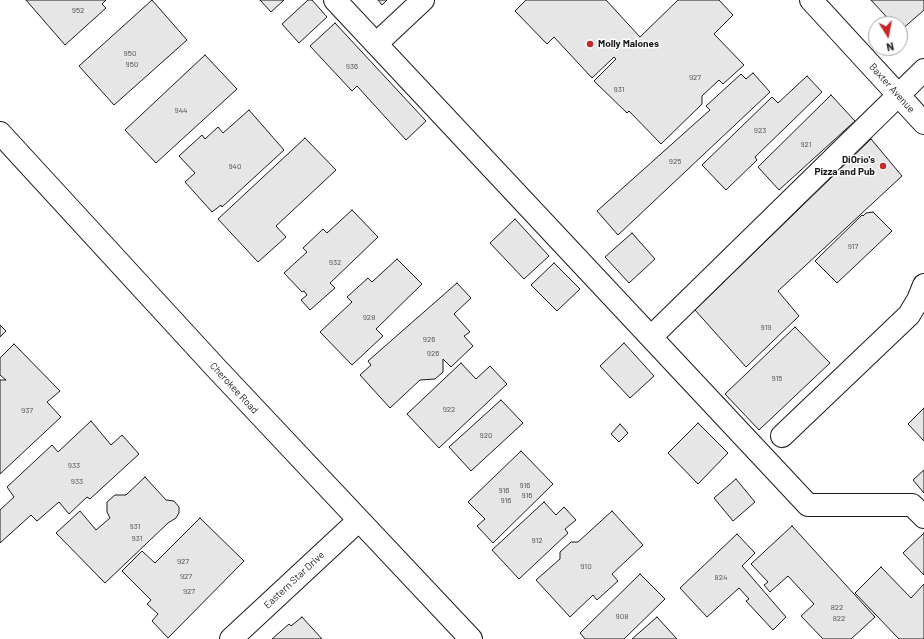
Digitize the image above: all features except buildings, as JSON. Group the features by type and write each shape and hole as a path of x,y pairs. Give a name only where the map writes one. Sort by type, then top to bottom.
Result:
{"street":[{"path":"336,0 808,505 912,505 924,517"},
{"path":"376,44 423,0"},
{"name":"Baxter Avenue","path":"811,0 924,123"},
{"path":"651,337 924,70"},
{"name":"Cherokee Road","path":"0,133 358,521 471,639"},
{"path":"782,436 908,315 918,300 924,285"},
{"name":"Eastern Star Drive","path":"231,639 358,521"}],"place":[{"name":"Molly Malones","path":"590,44"},
{"name":"DiOrio's Pizza and Pub","path":"883,166"}]}
